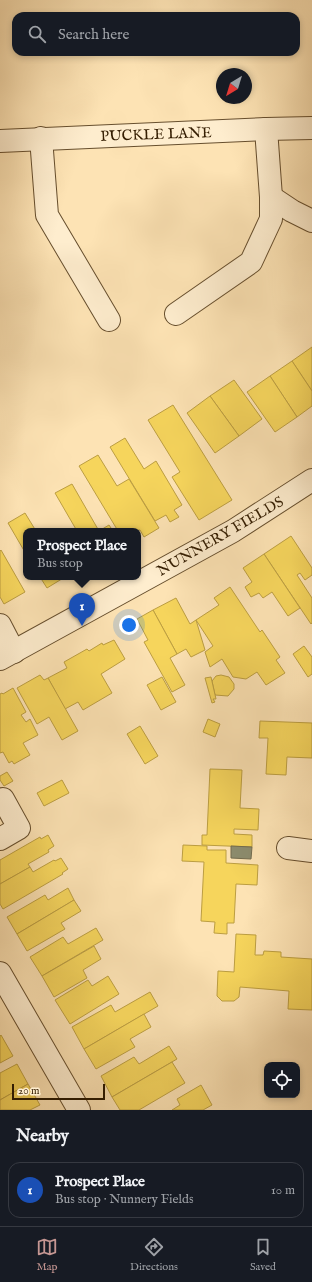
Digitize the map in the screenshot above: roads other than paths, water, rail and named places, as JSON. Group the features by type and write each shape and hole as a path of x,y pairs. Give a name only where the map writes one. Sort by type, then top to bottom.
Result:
{"street":[{"name":"PUCKLE LANE","path":"0,141 41,138 312,128"},
{"path":"176,314 251,262 270,219 271,197 266,129"},
{"path":"41,138 47,215 108,320"},
{"path":"271,197 292,211 312,221"},
{"name":"NUNNERY FIELDS","path":"7,656 233,531 312,480"},
{"path":"0,626 7,656"},
{"path":"0,839 19,828 3,799"},
{"path":"288,848 312,851"},
{"path":"0,973 79,1110"}],"place":[{"name":"Prospect Place","path":"82,626"}]}
